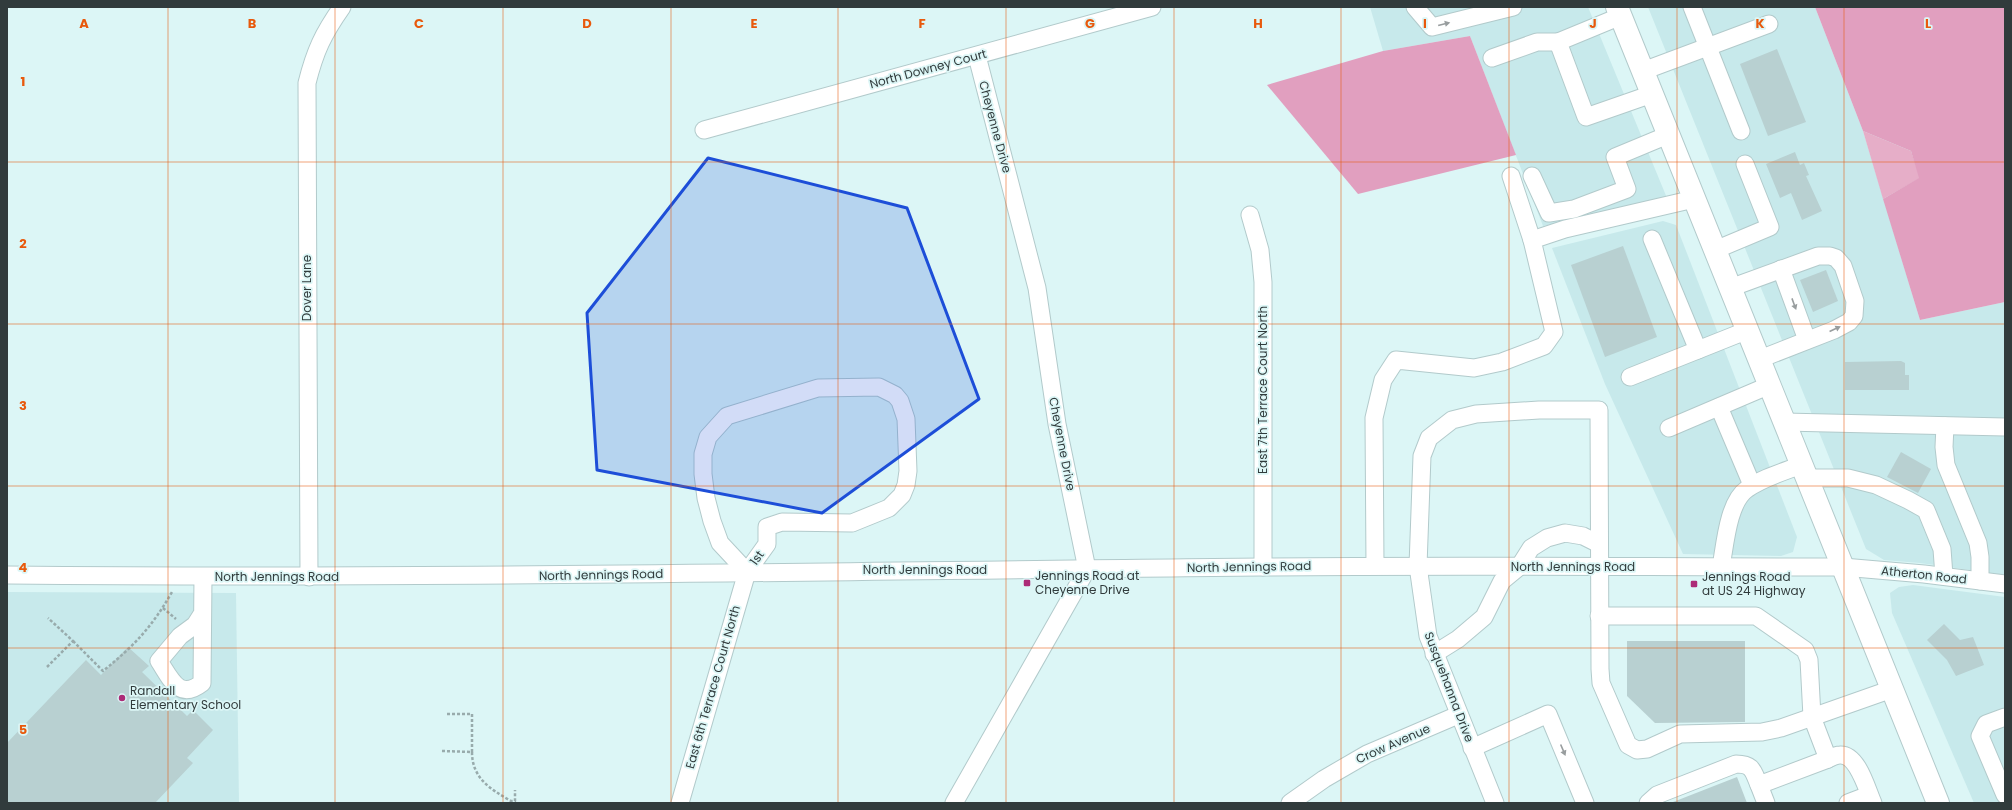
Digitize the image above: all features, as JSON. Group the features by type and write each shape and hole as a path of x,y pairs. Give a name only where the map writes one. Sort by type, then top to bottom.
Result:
{"highway":[{"path":"1619,12 1938,803"}],"street":[{"name":"Dover Lane","path":"309,578 307,84 315,53 329,26 342,7"},
{"name":"North Downey Court","path":"704,130 1152,7"},
{"path":"1415,7 1432,27 1513,7"},
{"path":"1692,7 1741,131"},
{"path":"1492,58 1537,42 1558,42 1619,12"},
{"path":"1643,71 1768,24"},
{"path":"1558,42 1586,116 1652,94"},
{"name":"Cheyenne Drive","path":"977,56 1037,288 1057,424 1087,569"},
{"path":"1532,176 1550,213 1574,209 1627,189 1615,157 1668,135"},
{"path":"1715,250 1770,228 1745,164"},
{"path":"1375,566 1374,418 1383,380 1396,360 1474,368 1502,362 1544,346 1554,332 1532,240 1511,176"},
{"path":"1532,240 1565,229 1694,199"},
{"name":"East 7th Terrace Court North","path":"1250,215 1260,250 1263,282 1263,567"},
{"path":"1652,239 1698,350"},
{"path":"1730,288 1818,256 1830,256 1839,260 1850,285 1856,307 1851,320 1834,330 1760,359"},
{"path":"1781,269 1807,340"},
{"path":"1630,378 1748,330"},
{"path":"1669,428 1770,385"},
{"name":"1st","path":"879,387 895,395 900,401 906,420 908,471 906,485 902,495 889,508 852,523 782,522 767,528 767,544 747,572 720,543 712,521 706,498 703,474 704,454 708,437 727,416 818,388 879,387"},
{"path":"1719,407 1752,485"},
{"name":"Susquehanna Drive","path":"1495,803 1458,715 1428,636 1418,566 1422,456 1429,438 1452,420 1476,414 1539,410 1598,410 1599,544"},
{"path":"1784,422 2005,427"},
{"path":"1945,426 1944,447 1946,465 1978,543 1981,564 1980,581"},
{"path":"1721,567 1730,518 1737,500 1745,489 1752,485 1804,472 1848,478 1876,485 1926,510 1942,549 1944,576"},
{"path":"1434,654 1458,639 1484,617 1494,600 1502,581 1519,566 1531,548 1547,538 1565,533 1583,536 1599,544 1601,683 1628,745 1637,750 1647,749 1680,734 1762,732 1812,717 1892,689"},
{"name":"North Jennings Road","path":"7,575 309,578 1375,566 1843,567"},
{"name":"Atherton Road","path":"1843,567 1944,576 2005,584"},
{"path":"954,803 1087,569"},
{"name":"East 6th Terrace Court North","path":"680,803 747,572"},
{"path":"202,614 203,577"},
{"path":"1599,616 1756,616 1805,650 1809,660 1812,717 1828,759"},
{"path":"1472,748 1548,714 1585,803"},
{"name":"Crow Avenue","path":"1290,803 1324,779 1367,754 1458,715"},
{"path":"2005,717 1986,724 1980,736 2005,795"},
{"path":"1759,786 1839,754 1844,755 1856,763 1871,799 1848,803"},
{"path":"1648,803 1657,795 1736,764 1746,764 1751,767 1766,803"}],"path":[{"path":"48,618 103,670 134,645 151,626 173,590"},
{"path":"163,608 179,622"},
{"path":"46,667 73,641"},
{"path":"446,714 472,714 472,752 475,771 485,785 514,802 515,790"},
{"path":"442,751 472,752"}],"highlighted area":[{"path":"708,158 907,208 979,399 822,513 597,470 587,313"}],"shaded area":[{"path":"1370,7 1588,7 1667,198 1543,226 1470,36 1383,51"},
{"path":"1648,7 1815,7 1863,131 1920,320 2005,302 2005,575 1920,563 1884,560 1866,549"},
{"path":"1815,7 2005,7 2005,302 1920,320 1883,199 1919,178 1911,151 1863,131"},
{"path":"1470,36 1516,155 1358,194 1267,85 1383,51"},
{"path":"1863,131 1911,151 1920,178 1883,199"},
{"path":"1663,221 1676,225 1797,537 1793,552 1781,556 1683,554 1605,384 1552,248"},
{"path":"1913,585 2005,597 2005,803 1974,803 1892,613 1890,593 1899,587"},
{"name":"Randall Elementary School","path":"7,592 236,593 239,803 7,803"}],"building":[{"path":"1777,49 1806,122 1768,136 1740,64"},
{"path":"1795,152 1800,165 1804,163 1809,175 1806,176 1822,211 1802,220 1791,193 1780,198 1766,164"},
{"path":"1623,246 1657,337 1605,357 1571,265"},
{"path":"1826,270 1838,301 1813,312 1800,280"},
{"path":"1901,361 1905,363 1905,375 1909,375 1909,390 1845,390 1845,362"},
{"path":"1901,452 1931,469 1918,493 1887,477"},
{"path":"1944,624 1960,640 1973,637 1984,665 1956,676 1947,660 1927,640"},
{"path":"1627,641 1745,641 1745,722 1655,723 1627,696"},
{"path":"128,647 149,666 142,672 187,716 193,710 213,730 187,758 193,763 155,803 7,803 7,743 86,660 101,675"},
{"path":"1737,777 1747,803 1673,803 1673,802"}],"place":[{"name":"Jennings Road at Cheyenne Drive","path":"1027,583"},
{"name":"Jennings Road at US 24 Highway","path":"1694,584"},
{"name":"Randall Elementary School","path":"122,698"}]}
